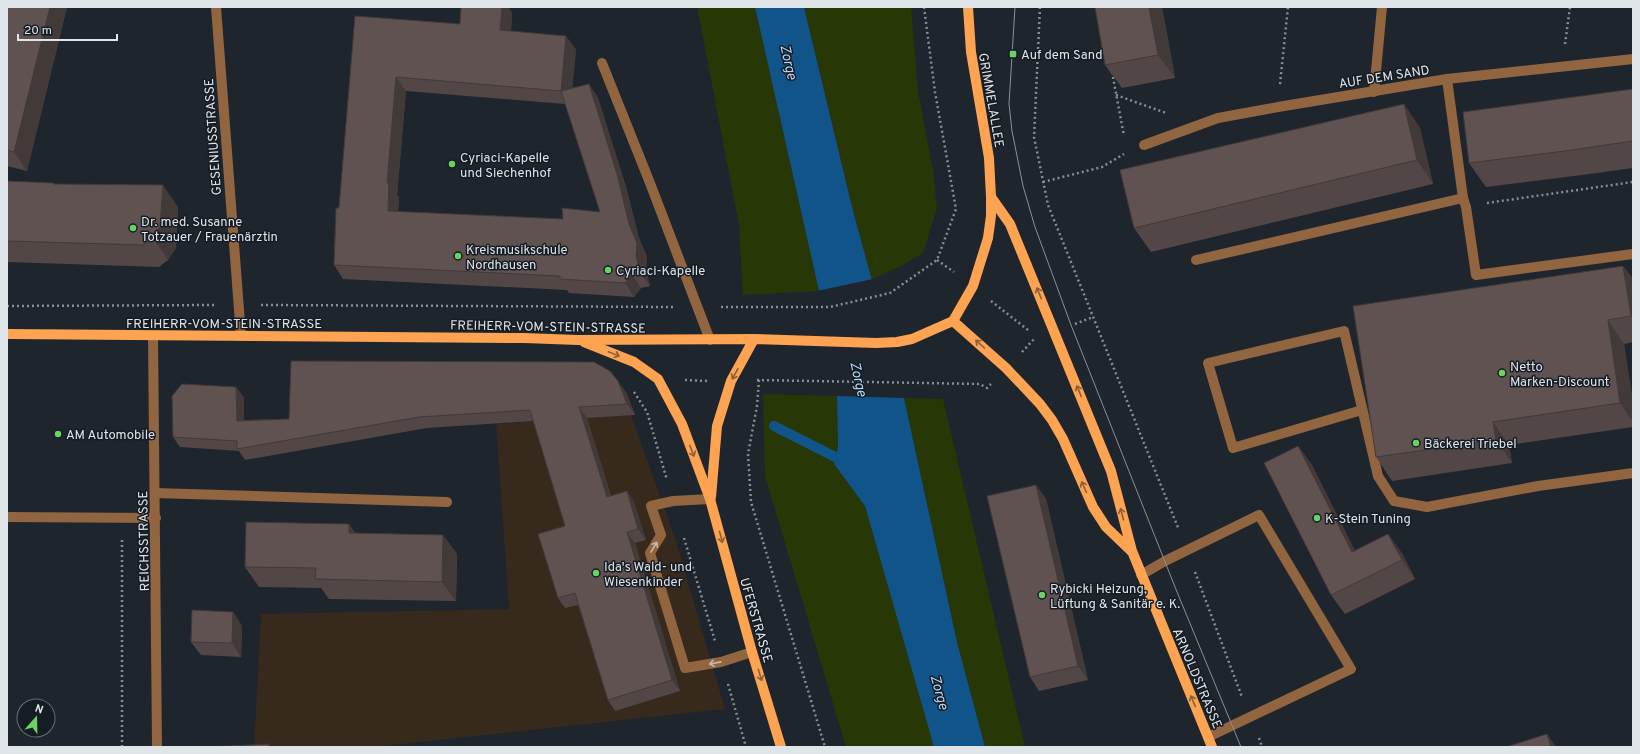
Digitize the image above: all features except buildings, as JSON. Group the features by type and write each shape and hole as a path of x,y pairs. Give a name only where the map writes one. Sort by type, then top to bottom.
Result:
{"main road":[{"name":"GRIMMELALLEE","path":"968,7 971,52 989,158 992,197"},
{"path":"992,197 988,238 981,263 973,286 953,321 1006,368 1048,414 1063,439 1093,508 1106,527 1132,551"},
{"name":"ARNOLDSTRASSE","path":"992,197 1010,224 1111,471 1132,551 1212,747"},
{"name":"FREIHERR-VOM-STEIN-STRASSE","path":"7,334 516,338 578,340 754,339 857,343 897,342 912,339 953,321"},
{"path":"710,499 717,426 731,381 754,339"},
{"path":"578,340 634,362 658,379"},
{"name":"UFERSTRASSE","path":"658,379 682,424 710,499 752,652 781,747"}],"street":[{"name":"GESENIUSSTRASSE","path":"216,7 241,336"},
{"path":"1374,92 1382,7"},
{"name":"AUF DEM SAND","path":"1144,145 1218,118 1278,107 1447,79 1633,59"},
{"path":"602,63 710,340"},
{"path":"1447,79 1476,275 1633,254"},
{"path":"1196,260 1465,202"},
{"path":"1362,410 1233,448 1208,363 1344,331 1378,476 1394,501 1427,507 1538,486 1633,473"},
{"name":"REICHSSTRASSE","path":"153,336 156,518 157,747"},
{"path":"155,493 447,502"},
{"path":"710,499 673,501 651,506 661,535 650,553 686,668 721,662 752,652"},
{"path":"1141,575 1165,561 1259,515 1351,669 1208,737"},
{"path":"7,517 156,518"}],"path":[{"path":"7,306 238,305 830,308 890,293 937,260 956,209 935,92 924,7"},
{"path":"1040,7 1034,137 1048,205 1094,317"},
{"path":"1278,107 1288,7"},
{"path":"1562,67 1570,7"},
{"path":"1111,65 1126,152"},
{"path":"1116,94 1200,125"},
{"path":"1043,182 1102,167 1126,152 1144,145"},
{"path":"1465,202 1633,182"},
{"path":"658,379 980,384"},
{"path":"759,380 757,406 748,454 751,502 825,747"},
{"path":"632,389 647,412 746,747"},
{"path":"122,518 122,747"}],"shaded area":[{"name":"Ida's Wald- und Wiesenkinder","path":"631,415 675,538 725,709 374,747 254,747 261,614 509,609 496,424"}],"green space":[{"path":"697,7 755,7 819,291 743,295 739,225"},
{"path":"804,7 911,7 918,91 933,171 937,208 923,253 903,265 871,280 852,207"},
{"path":"763,394 837,396 838,447 834,464 865,506 934,747 846,747 765,476"},
{"path":"904,398 943,399 1025,747 985,747 957,642"}],"water":[{"name":"Zorge","path":"755,7 804,7 852,207 904,398 957,642 985,747 934,747 865,506 834,464 838,447 837,396 819,291"}],"pier":[{"path":"873,279 906,398 835,396 817,291"}],"waterway":[{"path":"774,426 847,463"}],"tram line":[{"path":"1015,7 1009,104 1012,131 1023,186 1035,227 1071,325 1175,587 1241,747"}],"place":[{"name":"Auf dem Sand","path":"1013,54"},
{"name":"Cyriaci-Kapelle und Siechenhof","path":"452,164"},
{"name":"Dr. med. Susanne Totzauer / Frauenärztin","path":"133,228"},
{"name":"Kreismusikschule Nordhausen","path":"458,256"},
{"name":"Cyriaci-Kapelle","path":"608,270"},
{"name":"Netto Marken-Discount","path":"1502,373"},
{"name":"AM Automobile","path":"58,434"},
{"name":"Bäckerei Triebel","path":"1416,443"},
{"name":"K-Stein Tuning","path":"1317,518"},
{"name":"Ida's Wald- und Wiesenkinder","path":"596,573"},
{"name":"Rybicki Heizung, Lüftung & Sanitär e. K.","path":"1042,595"}]}
